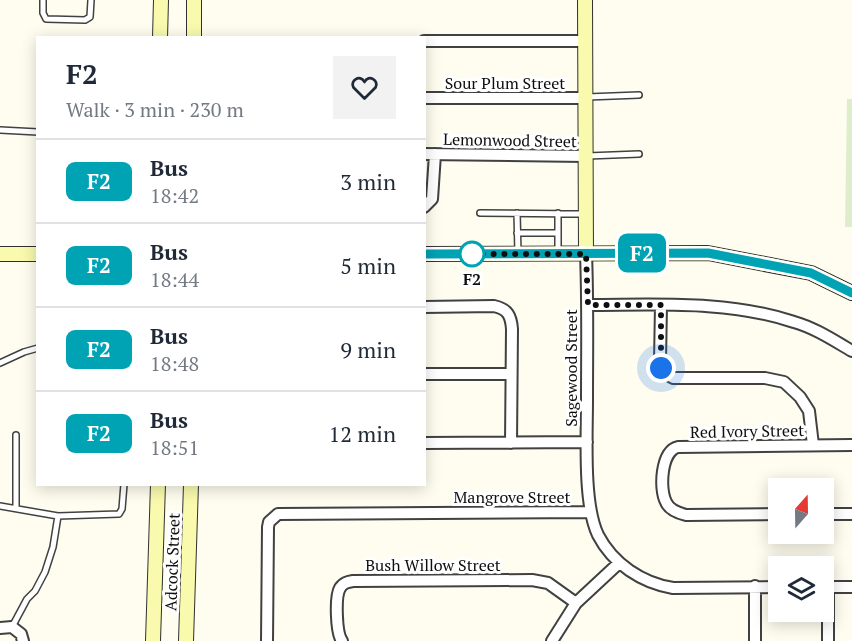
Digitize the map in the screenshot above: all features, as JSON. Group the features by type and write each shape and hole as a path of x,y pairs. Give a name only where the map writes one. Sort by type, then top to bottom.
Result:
{"street":[{"path":"160,0 160,36"},
{"path":"194,0 194,36"},
{"name":"Sagewood Street","path":"585,0 587,442 590,512 598,535 619,563 640,577 674,588 768,587"},
{"path":"426,41 585,41"},
{"name":"Sour Plum Street","path":"426,98 585,98"},
{"name":"Lemonwood Street","path":"426,205 432,199 430,154 585,156"},
{"path":"426,254 697,253 721,255 811,273 852,293"},
{"path":"0,254 36,254"},
{"path":"588,305 712,306 794,321 852,351"},
{"path":"661,305 660,361 664,373 673,378 765,378 784,382 800,397 809,411 813,445"},
{"path":"426,306 494,306 504,310 511,319 511,443"},
{"path":"426,374 511,374"},
{"path":"426,443 587,442"},
{"name":"Red Ivory Street","path":"768,514 680,514 666,502 664,494 665,459 673,448 678,447 852,445"},
{"name":"Adcock Street","path":"153,641 158,486"},
{"name":"Adcock Street","path":"186,641 191,486"},
{"name":"Mangrove Street","path":"267,641 268,527 269,522 278,514 590,512"},
{"path":"834,514 852,514"},
{"path":"552,641 576,603 619,563"},
{"name":"Bush Willow Street","path":"342,641 338,630 339,591 345,583 353,580 532,580 548,583 576,603"},
{"path":"755,586 755,641"},
{"path":"834,587 852,586"},
{"path":"147,641 154,622"},
{"path":"827,622 828,641"},
{"path":"0,628 12,627 21,634 24,640"}],"lane":[{"path":"43,0 43,13 46,19 85,20 90,17 91,0"},
{"path":"585,98 639,95"},
{"path":"0,130 36,132"},
{"path":"585,156 639,154"},
{"path":"480,213 586,214"},
{"path":"517,213 518,254"},
{"path":"558,213 558,254"},
{"path":"518,233 558,233"},
{"path":"0,363 36,349"},
{"path":"16,435 16,507"},
{"path":"0,506 58,516 119,514 122,509 124,486"},
{"path":"12,627 45,572 53,547 58,516"}],"green space":[{"path":"847,99 852,99 852,227 845,227"}],"bus line":[{"name":"F2","path":"426,254 708,253 811,273 852,293"}],"place":[{"name":"F2","path":"472,254"}],"route":[{"path":"472,254 586,254 588,305 661,305 661,368"}]}
